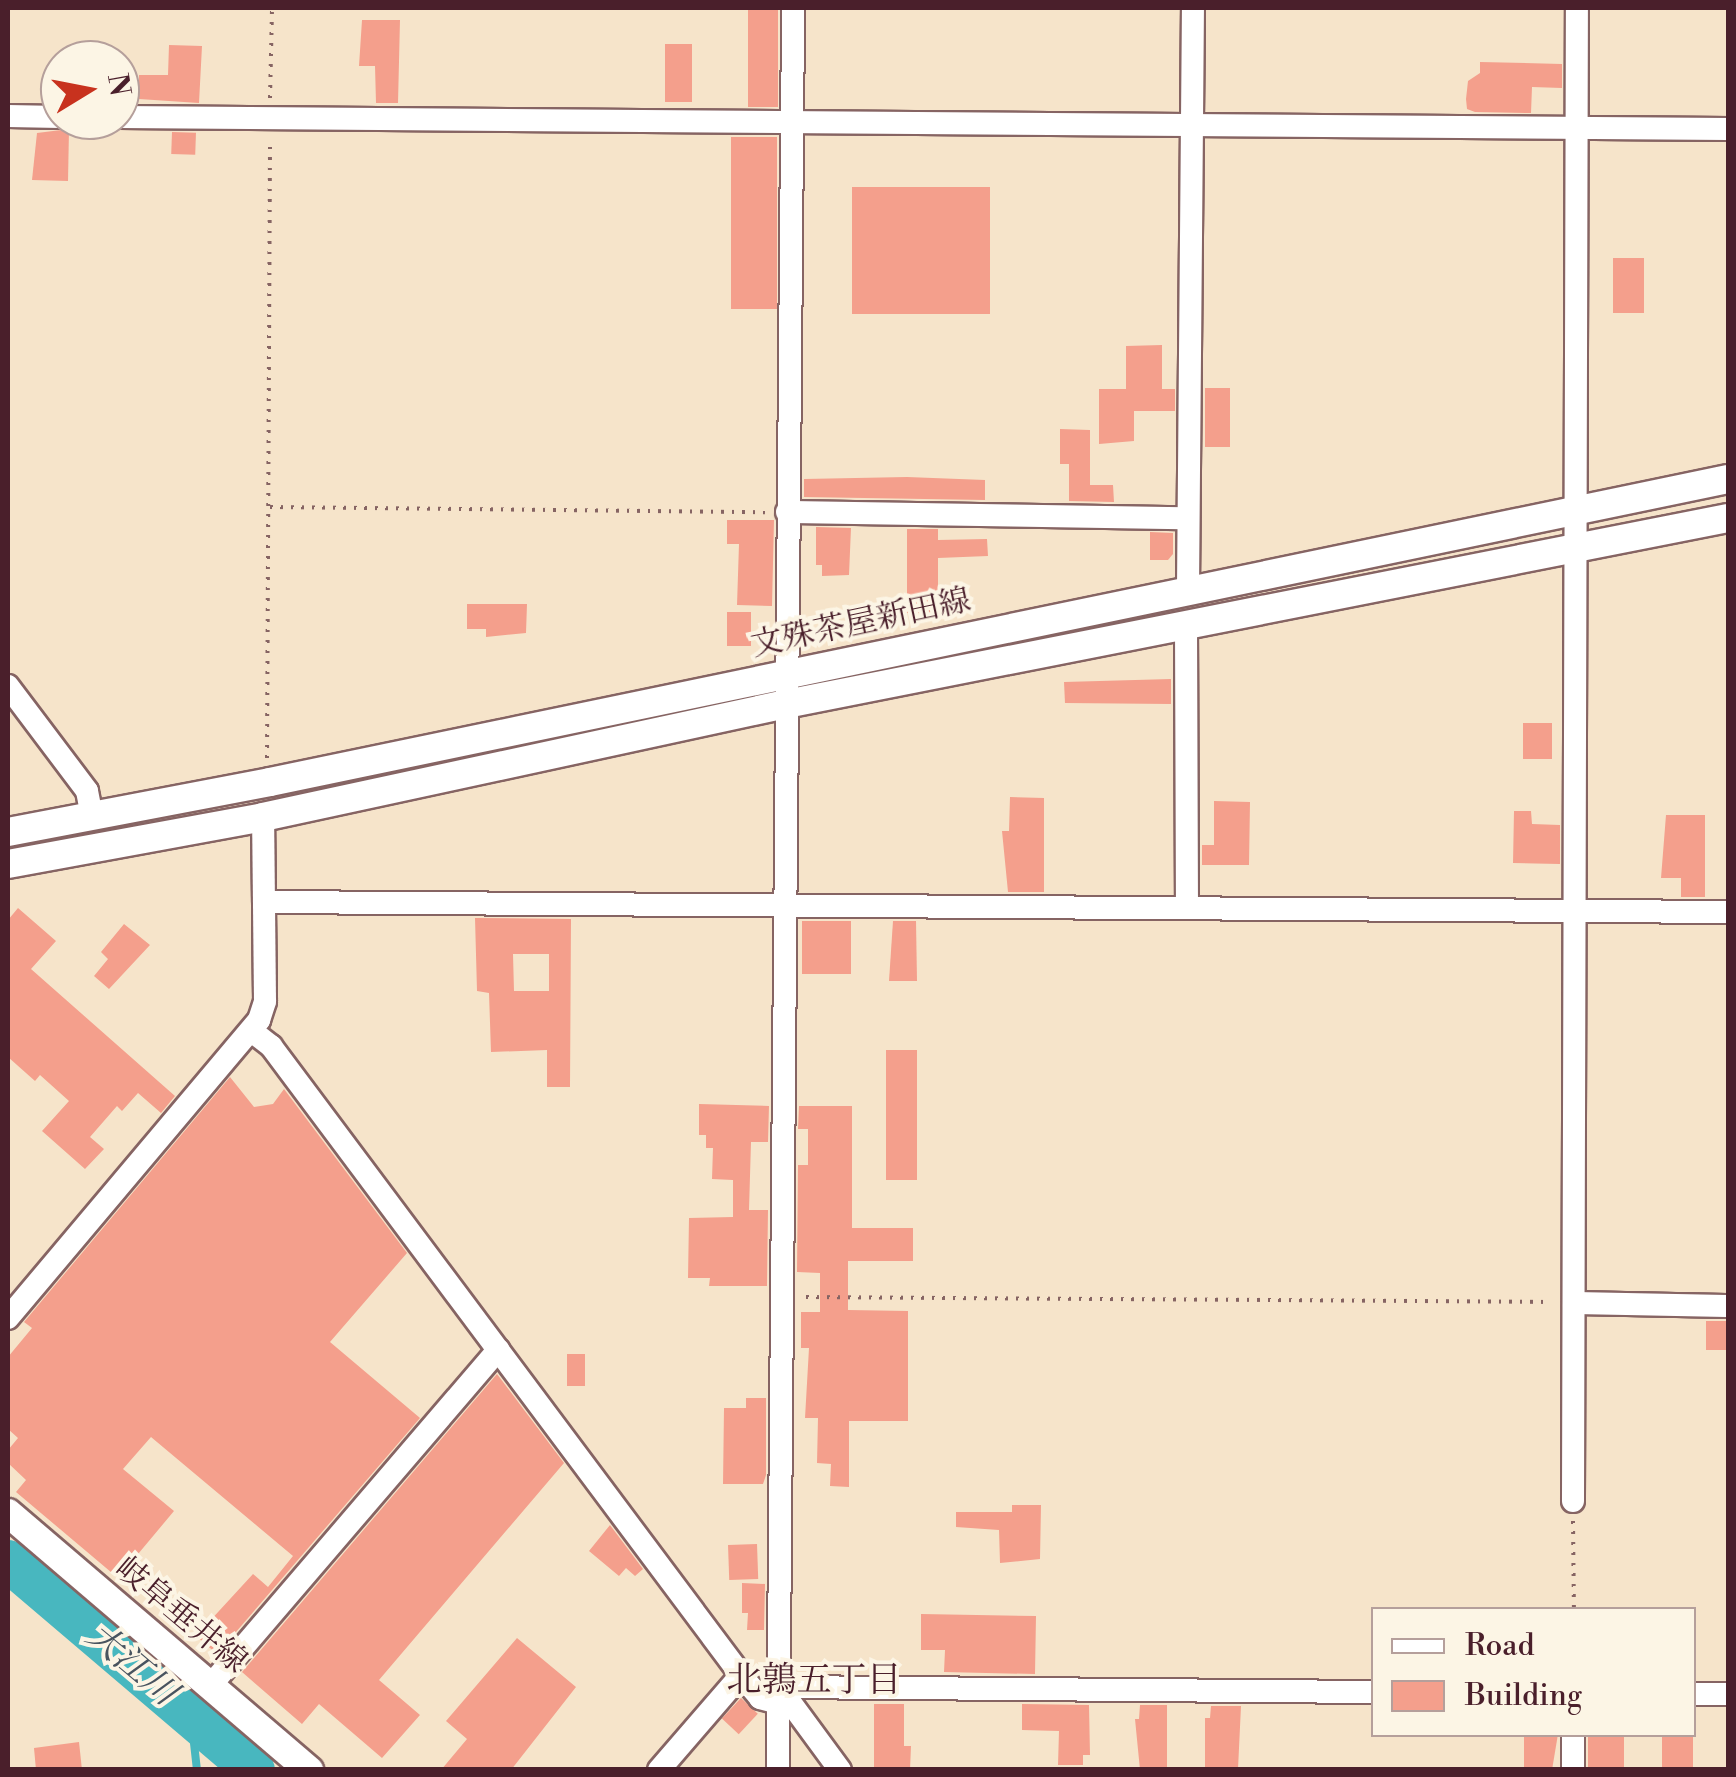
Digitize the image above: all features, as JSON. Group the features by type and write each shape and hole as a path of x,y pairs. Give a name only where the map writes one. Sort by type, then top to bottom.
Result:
{"main road":[{"name":"文殊茶屋新田線","path":"8,832 270,782 787,676 1188,588 1728,480"},
{"name":"文殊茶屋新田線","path":"8,864 263,817 786,704 1728,518"},
{"name":"岐阜垂井線","path":"8,1513 309,1770"}],"street":[{"path":"778,1770 792,8"},
{"path":"1188,588 1193,8"},
{"path":"1573,1502 1577,550 1574,513 1580,129 1577,8"},
{"path":"8,116 40,116"},
{"path":"140,117 1728,129"},
{"path":"787,512 1188,518"},
{"path":"1186,626 1187,907"},
{"path":"8,686 87,792 92,816"},
{"path":"263,817 265,902 259,1018 270,1046 760,1698 1371,1692"},
{"path":"265,902 786,902 1728,912"},
{"path":"8,1318 259,1018"},
{"path":"1574,1303 1728,1306"},
{"path":"210,1686 498,1350"},
{"path":"659,1770 741,1675"},
{"path":"1696,1694 1728,1694"},
{"path":"778,1695 840,1770"},
{"path":"1573,1770 1574,1737"}],"path":[{"path":"270,782 266,760 272,8"},
{"path":"270,507 787,512"},
{"path":"781,1297 1574,1303"},
{"path":"1573,1502 1574,1607"}],"building":[{"path":"748,8 778,8 778,107 748,107"},
{"path":"362,20 400,20 398,103 376,103 375,66 359,66"},
{"path":"665,44 692,44 692,102 665,102"},
{"path":"169,45 202,46 199,103 140,99 140,75 168,75"},
{"path":"1480,62 1562,64 1562,88 1532,87 1531,113 1475,112 1467,109 1466,99 1468,81 1480,73"},
{"path":"172,132 196,133 195,155 171,154"},
{"path":"37,133 40,140 69,140 68,181 32,180"},
{"path":"731,137 777,137 777,309 731,309"},
{"path":"852,187 990,187 990,314 852,314"},
{"path":"1613,258 1644,258 1644,313 1613,313"},
{"path":"1162,345 1162,389 1175,389 1175,411 1134,411 1134,441 1099,444 1099,389 1126,389 1126,346"},
{"path":"1205,388 1230,388 1230,447 1205,447"},
{"path":"1060,429 1090,430 1090,485 1113,485 1114,502 1069,501 1069,464 1060,464"},
{"path":"804,479 985,480 985,500 804,497"},
{"path":"727,520 774,520 772,606 737,605 739,544 727,544"},
{"path":"816,527 851,528 849,575 822,576 822,565 816,565"},
{"path":"907,529 938,529 938,540 987,539 988,556 938,558 938,613 907,613"},
{"path":"1150,532 1173,533 1173,554 1168,560 1150,560"},
{"path":"467,604 527,604 526,633 486,637 486,629 467,629"},
{"path":"727,612 751,612 751,646 727,646"},
{"path":"1171,679 1171,704 1065,703 1064,682"},
{"path":"1523,723 1552,723 1552,759 1523,759"},
{"path":"1010,797 1044,798 1044,892 1008,892 1002,831 1009,831"},
{"path":"1214,801 1250,802 1249,865 1202,865 1202,845 1214,845"},
{"path":"1514,811 1531,811 1532,824 1560,825 1560,864 1513,863"},
{"path":"1666,815 1705,815 1705,897 1681,897 1681,878 1661,878"},
{"path":"18,908 56,941 31,969 175,1096 161,1113 138,1093 122,1111 117,1106 90,1137 104,1149 85,1169 42,1131 69,1101 40,1075 35,1081 8,1057 8,920"},
{"path":"475,918 571,919 570,1087 547,1087 547,1050 491,1052 489,993 477,991","holes":["513,954 549,954 549,991 514,991"]},
{"path":"802,921 851,921 851,974 802,974"},
{"path":"893,921 916,921 917,981 889,981"},
{"path":"124,924 150,945 109,989 94,976 108,959 101,952"},
{"path":"886,1050 917,1050 917,1180 886,1180"},
{"path":"230,1077 254,1107 273,1104 284,1089 407,1253 330,1342 420,1418 217,1654 196,1636 253,1574 268,1587 293,1556 151,1437 123,1469 174,1511 118,1578 16,1492 26,1480 8,1463 8,1450 18,1438 8,1429 8,1357 32,1328 24,1322"},
{"path":"699,1104 769,1106 768,1142 751,1142 749,1210 768,1210 767,1286 709,1286 710,1278 688,1278 689,1218 733,1217 733,1180 712,1179 713,1148 706,1148 706,1135 699,1135"},
{"path":"799,1106 852,1106 852,1228 913,1228 913,1261 848,1261 848,1310 908,1311 908,1421 849,1421 849,1487 830,1486 831,1464 817,1463 818,1418 805,1418 809,1348 801,1348 801,1312 820,1312 820,1273 797,1272 798,1165 808,1165 808,1129 798,1129"},
{"path":"1706,1321 1728,1321 1728,1350 1706,1350"},
{"path":"567,1354 585,1354 585,1386 567,1386"},
{"path":"497,1374 564,1463 379,1680 420,1715 382,1758 319,1704 302,1724 242,1672"},
{"path":"746,1398 766,1398 766,1475 763,1484 723,1484 724,1408 746,1408"},
{"path":"1012,1505 1041,1505 1040,1559 1000,1563 999,1530 956,1527 956,1512 1012,1512"},
{"path":"610,1525 643,1569 635,1576 626,1568 619,1576 589,1551"},
{"path":"757,1544 758,1579 729,1580 728,1545"},
{"path":"742,1583 765,1584 764,1630 747,1630 748,1613 742,1613"},
{"path":"921,1614 1036,1616 1035,1674 944,1672 945,1650 921,1650"},
{"path":"517,1638 576,1687 511,1770 441,1770 467,1739 446,1721"},
{"path":"741,1698 758,1714 739,1734 722,1718"},
{"path":"874,1704 904,1704 904,1746 911,1746 910,1770 874,1770"},
{"path":"1022,1704 1089,1705 1090,1755 1083,1755 1083,1765 1058,1765 1059,1731 1022,1730"},
{"path":"1140,1705 1167,1705 1167,1770 1140,1770 1135,1719 1139,1719"},
{"path":"1211,1706 1241,1706 1238,1769 1205,1768 1205,1718 1210,1718"},
{"path":"1524,1737 1558,1737 1552,1770 1524,1770"},
{"path":"1588,1737 1624,1737 1624,1770 1588,1770"},
{"path":"1662,1737 1693,1737 1693,1769 1662,1769"},
{"path":"79,1742 82,1770 36,1770 34,1748"}],"waterway":[{"name":"大江川","path":"8,1561 254,1770"},
{"path":"191,1716 197,1770"}],"district":[{"name":"北鶉五丁目","path":"814,1681"}]}
